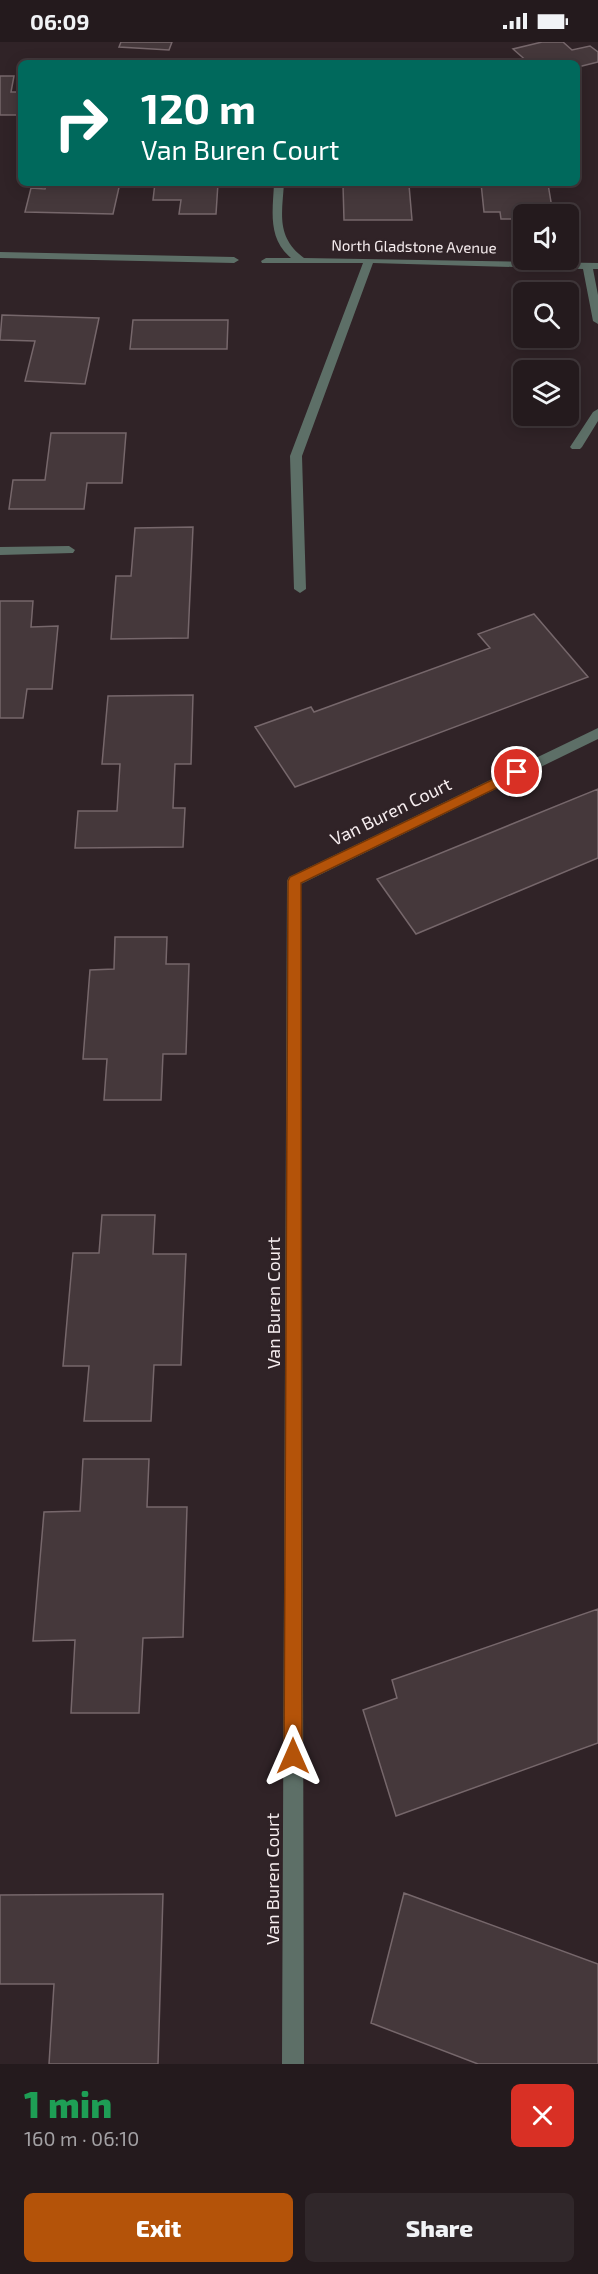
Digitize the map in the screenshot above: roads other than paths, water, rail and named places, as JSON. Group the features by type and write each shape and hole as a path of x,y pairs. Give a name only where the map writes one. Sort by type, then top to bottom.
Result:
{"street":[{"path":"279,186 278,239 289,253 302,261"},
{"path":"0,255 234,260"},
{"path":"300,589 296,456 369,260"},
{"name":"North Gladstone Avenue","path":"266,261 369,260 592,266"},
{"path":"592,266 598,321"},
{"path":"576,447 598,412"},
{"path":"0,550 69,550"},
{"name":"Van Buren Court","path":"292,2064 294,881 598,733"}]}
